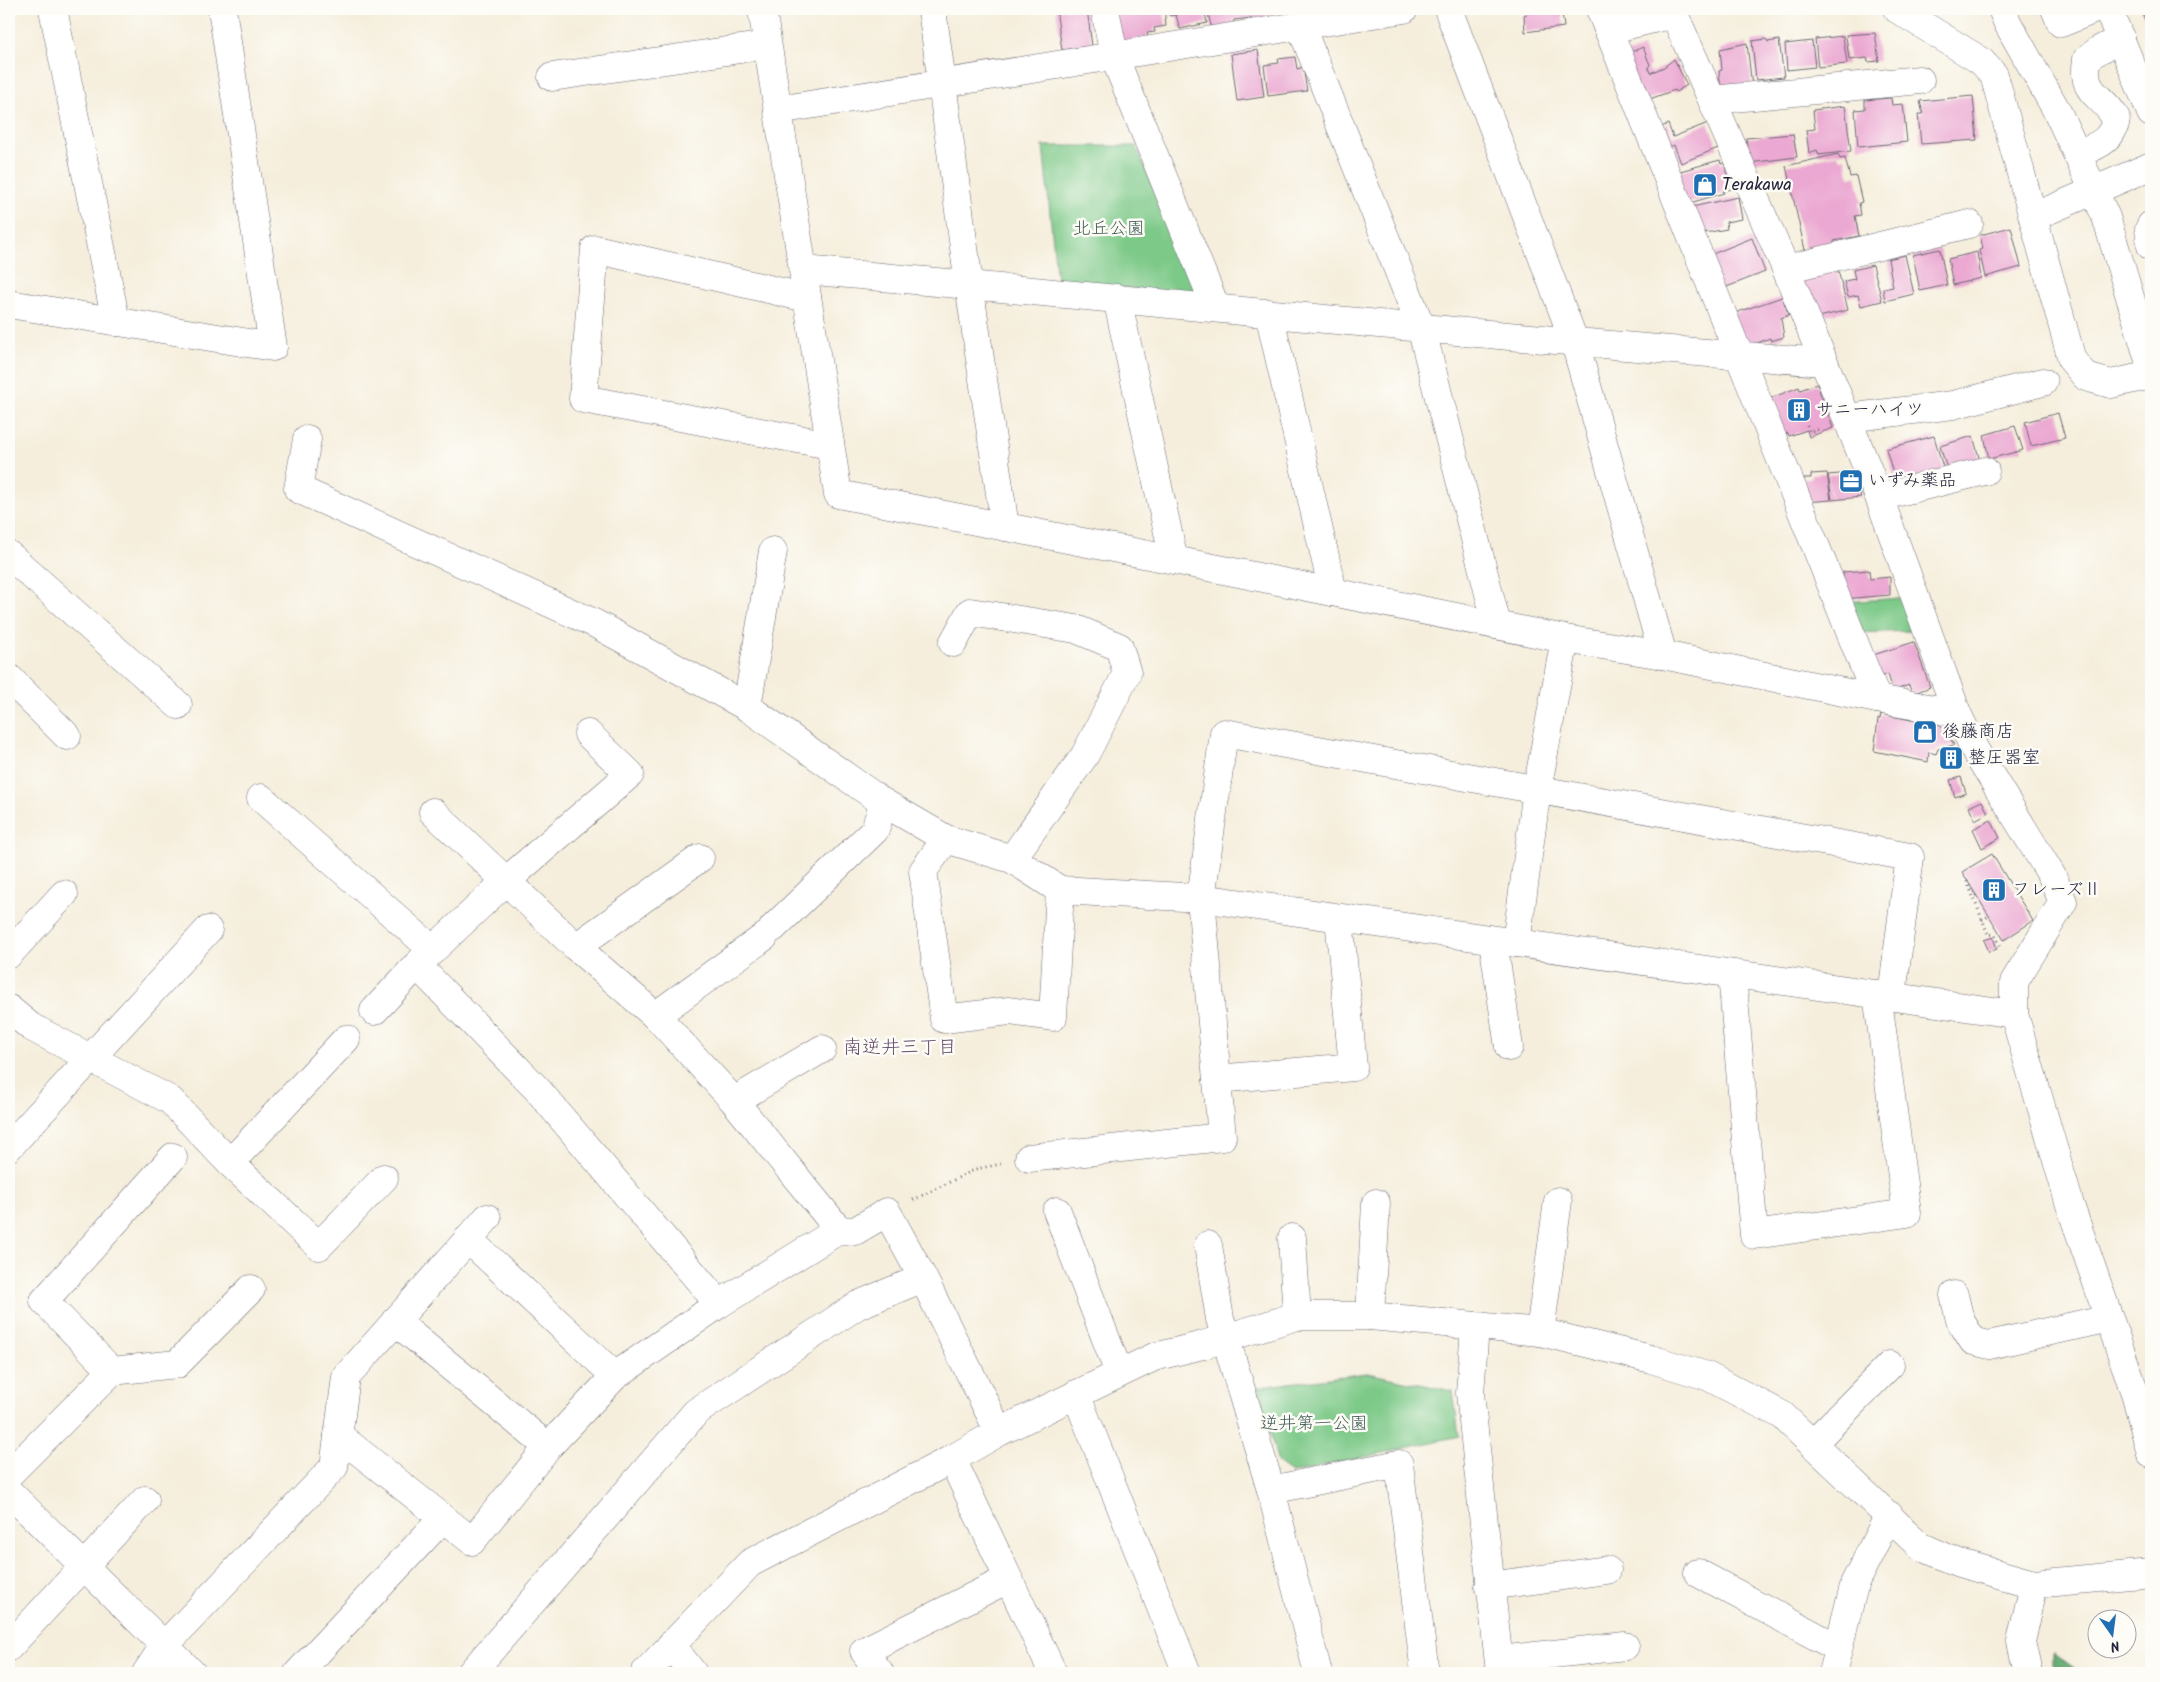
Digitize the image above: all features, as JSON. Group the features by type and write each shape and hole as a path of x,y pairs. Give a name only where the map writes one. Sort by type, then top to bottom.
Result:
{"street":[{"path":"53,9 116,322"},
{"path":"9,304 273,347 222,9"},
{"path":"762,9 838,494 1565,639 1663,655 1877,699 1957,713"},
{"path":"932,9 944,83 969,285 1005,527"},
{"path":"1105,9 1114,56 1216,308"},
{"path":"778,110 1282,27 1301,27 1404,9"},
{"path":"1448,9 1576,343 1663,655"},
{"path":"1897,9 1981,61 1994,75 2072,360 2086,377 2111,384 2151,375"},
{"path":"1938,9 1952,42"},
{"path":"2002,9 2008,24 2057,111 2106,217 2143,309 2151,366"},
{"path":"2055,9 2061,22 2095,9"},
{"path":"2108,9 2151,113"},
{"path":"1877,699 1604,19 1673,11 1786,269 1879,497 1957,713 1974,750 2052,876 2063,902 2014,982 2014,1014 2070,1205 2136,1396 2151,1454"},
{"path":"1301,27 1421,326 1497,625"},
{"path":"2077,154 2102,142 2110,136 2114,129 2116,118 2104,101 2089,89 2086,83 2085,69 2087,59 2099,50 2121,39"},
{"path":"552,77 767,45"},
{"path":"1712,100 1920,80"},
{"path":"2033,217 2151,166"},
{"path":"1786,269 1970,224"},
{"path":"2151,225 2151,246"},
{"path":"807,298 595,249 583,399 830,445"},
{"path":"804,270 1421,326 1576,343 1824,362"},
{"path":"1118,298 1174,560"},
{"path":"1269,313 1333,592"},
{"path":"1847,418 1953,405 2043,382"},
{"path":"307,439 298,489 594,623 747,708 883,803 946,839 1012,859 1060,890 1201,898 1885,994 2014,1014"},
{"path":"1879,497 1985,471"},
{"path":"747,708 773,550"},
{"path":"9,555 178,705"},
{"path":"953,643 970,612 1076,629 1119,647 1127,672 1085,755 1012,859"},
{"path":"1509,1047 1505,942 1537,790 1565,639"},
{"path":"9,678 67,736"},
{"path":"1029,1158 1222,1137 1201,898 1224,733 1910,857 1885,994 1907,1213 1754,1235 1732,974"},
{"path":"374,1011 425,958 506,881 630,774 588,734"},
{"path":"261,798 425,958 719,1304"},
{"path":"655,1016 768,932 875,830 883,803"},
{"path":"433,812 576,947 655,1016 734,1101 839,1230"},
{"path":"946,839 923,871 944,1019 1009,1011 1053,1017 1060,890"},
{"path":"576,947 700,858"},
{"path":"9,954 64,894"},
{"path":"1217,1078 1353,1067 1339,918"},
{"path":"9,1147 208,930"},
{"path":"9,1010 31,1027 170,1100 230,1163 319,1246 384,1178"},
{"path":"230,1163 346,1039"},
{"path":"734,1101 822,1050"},
{"path":"112,1371 44,1301 173,1157"},
{"path":"1540,1332 1558,1201"},
{"path":"1370,1316 1376,1203"},
{"path":"1057,1211 1119,1373"},
{"path":"338,1435 472,1541 548,1447 615,1376 719,1304 839,1230 855,1231 887,1212 923,1278 998,1432"},
{"path":"146,1673 164,1646 334,1467 346,1377 487,1218"},
{"path":"1292,1238 1297,1316"},
{"path":"468,1239 615,1376"},
{"path":"1208,1245 1220,1319 1271,1490 1318,1673"},
{"path":"471,1673 696,1412 858,1305 923,1278"},
{"path":"9,1474 112,1371 177,1364 251,1289"},
{"path":"1954,1295 1960,1320 1973,1341 1989,1345 2109,1318"},
{"path":"645,1673 750,1563 952,1459 998,1432 1154,1357 1226,1338 1297,1316 1370,1316 1540,1332 1651,1359 1707,1376 1782,1415 1920,1546 1959,1563 2034,1584 2151,1573"},
{"path":"395,1321 548,1447"},
{"path":"1475,1327 1470,1393 1489,1586 1500,1667 1625,1646"},
{"path":"1812,1444 1890,1365"},
{"path":"1076,1394 1187,1673"},
{"path":"952,1459 1053,1673"},
{"path":"1271,1490 1399,1464 1425,1673"},
{"path":"9,1492 192,1673"},
{"path":"9,1647 145,1500"},
{"path":"1698,1573 1835,1661 1856,1582 1889,1515"},
{"path":"298,1673 443,1518"},
{"path":"1489,1586 1607,1570"},
{"path":"880,1673 864,1651 1008,1579"},
{"path":"2028,1673 2021,1642 2034,1584"},
{"path":"671,1645 693,1673"}],"path":[{"path":"1966,881 1988,934"},
{"path":"1982,920 1990,916"},
{"path":"887,1212 976,1169 1029,1158"}],"green space":[{"name":"北丘公園","path":"1043,146 1136,146 1197,289 1195,295 1057,281"},
{"path":"1901,598 1913,631 1854,633 1842,602"},
{"name":"逆井第一公園","path":"1367,1373 1453,1391 1459,1436 1292,1473 1278,1463 1258,1387"},
{"path":"2053,1653 2081,1673 2053,1673"}],"building":[{"path":"1056,9 1087,9 1092,46 1062,50"},
{"path":"1114,9 1164,9 1166,26 1154,28 1155,32 1147,33 1148,37 1120,42"},
{"path":"1168,9 1204,9 1207,23 1180,29 1176,15 1170,16"},
{"path":"1207,9 1268,9 1270,17 1265,22 1252,24 1251,18 1234,20 1233,24 1213,34"},
{"path":"1538,9 1573,10 1562,13 1564,27 1525,32 1524,15"},
{"path":"2151,9 2151,34 2141,10"},
{"path":"1875,33 1879,61 1868,62 1867,58 1849,60 1846,35"},
{"path":"1843,36 1847,64 1818,67 1815,39"},
{"path":"1766,39 1768,42 1779,40 1784,77 1756,80 1752,41"},
{"path":"1812,41 1815,67 1787,70 1785,44"},
{"path":"1747,43 1752,87 1721,91 1719,71 1722,70 1720,49"},
{"path":"1643,47 1650,65 1648,67 1650,73 1664,67 1674,59 1687,85 1676,92 1675,90 1644,101 1624,55"},
{"path":"1258,50 1264,97 1237,101 1231,54"},
{"path":"1295,57 1297,69 1303,67 1307,91 1268,96 1264,65 1279,63 1278,59"},
{"path":"1973,96 1977,140 1921,144 1918,114 1923,114 1920,101"},
{"path":"1891,98 1892,105 1903,104 1907,142 1858,147 1855,110 1865,109 1865,100"},
{"path":"1845,106 1851,151 1819,155 1817,150 1809,153 1806,130 1815,129 1813,110"},
{"path":"1708,123 1718,148 1681,163 1674,145 1666,149 1655,130 1668,124 1673,137"},
{"path":"1793,134 1797,157 1749,163 1746,138"},
{"path":"1838,154 1840,159 1845,158 1850,177 1856,176 1862,202 1859,203 1861,215 1855,216 1859,236 1834,241 1835,244 1805,250 1786,166"},
{"path":"1720,160 1721,164 1724,163 1732,189 1683,205 1673,173"},
{"path":"1738,197 1742,219 1726,222 1727,229 1693,235 1687,208"},
{"path":"2011,227 2021,267 1985,277 1979,250 1983,249 1980,235"},
{"path":"1752,238 1765,272 1719,290 1705,257"},
{"path":"1940,249 1947,285 1920,291 1913,255"},
{"path":"1977,252 1981,278 1953,285 1948,259"},
{"path":"1905,255 1914,294 1885,301 1883,289 1893,287 1888,259"},
{"path":"1873,265 1882,301 1861,306 1858,295 1848,297 1844,281 1855,279 1853,270"},
{"path":"1838,270 1848,310 1815,318 1802,279"},
{"path":"1782,297 1789,315 1781,318 1784,337 1771,341 1770,338 1745,348 1732,314"},
{"name":"サニーハイツ","path":"1817,384 1833,428 1809,437 1807,430 1789,436 1788,433 1780,436 1766,400 1799,387 1800,390"},
{"path":"2058,413 2065,438 2031,446 2025,422"},
{"path":"2015,426 2023,450 1989,459 1984,435"},
{"path":"1934,436 1944,471 1896,484 1886,449"},
{"path":"1973,436 1980,461 1947,469 1940,446"},
{"path":"1827,473 1831,500 1806,502 1804,478 1811,478 1811,474"},
{"path":"1852,473 1861,497 1832,500 1828,475"},
{"path":"1869,570 1870,579 1890,577 1890,595 1843,599 1843,572"},
{"path":"1914,642 1930,687 1912,694 1909,685 1893,691 1888,674 1875,679 1867,657"},
{"path":"1881,714 1937,723 1946,731 1954,745 1938,749 1936,754 1929,752 1928,762 1874,751 1878,719 1880,719"},
{"name":"整圧器室","path":"1957,752 1960,763 1945,768 1943,760 1945,756"},
{"path":"1961,777 1966,793 1955,797 1950,780"},
{"path":"1982,801 1988,813 1975,820 1969,807"},
{"path":"1991,820 2000,838 1982,848 1973,829"},
{"name":"フレーズⅡ","path":"1992,854 2033,921 2004,940 1962,872"},
{"path":"1993,937 1997,949 1989,952 1984,940"}],"place":[{"name":"Terakawa","path":"1705,185"},
{"name":"サニーハイツ","path":"1799,410"},
{"name":"いずみ薬品","path":"1851,481"},
{"name":"後藤商店","path":"1925,732"},
{"name":"整圧器室","path":"1951,758"},
{"name":"フレーズⅡ","path":"1994,890"}],"district":[{"name":"南逆井三丁目","path":"900,1048"}]}
